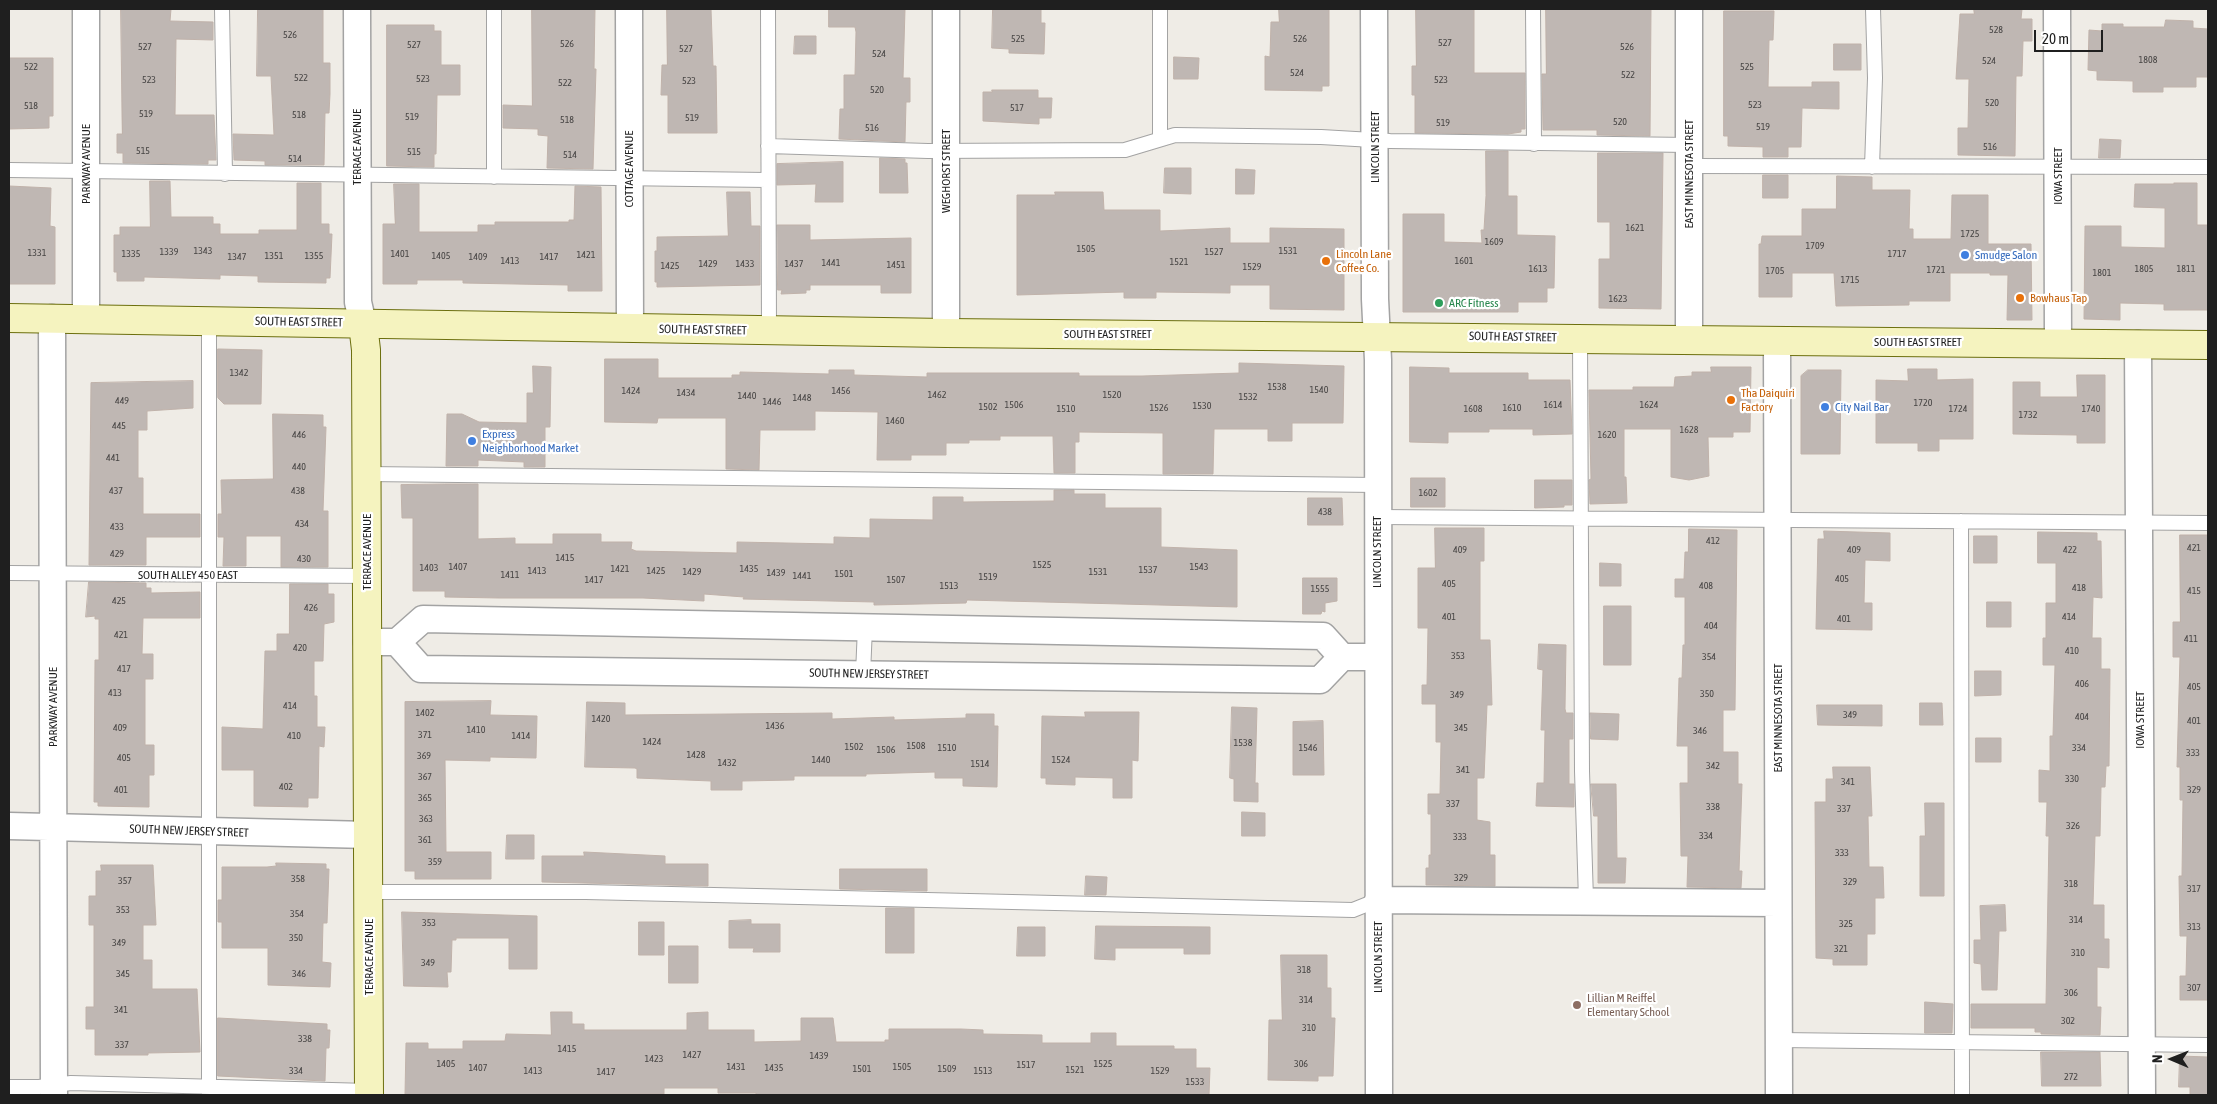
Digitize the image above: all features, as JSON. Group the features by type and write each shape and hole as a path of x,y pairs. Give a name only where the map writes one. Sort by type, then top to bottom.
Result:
{"main road":[{"name":"SOUTH EAST STREET","path":"9,318 768,331 2208,344"},
{"name":"TERRACE AVENUE","path":"363,324 366,350 369,1093"}],"street":[{"name":"PARKWAY AVENUE","path":"86,9 86,319"},
{"name":"TERRACE AVENUE","path":"357,9 358,302 363,324"},
{"name":"COTTAGE AVENUE","path":"629,9 630,328"},
{"name":"WEGHORST STREET","path":"946,9 946,333"},
{"name":"LINCOLN STREET","path":"1374,9 1378,485 1379,1095"},
{"name":"EAST MINNESOTA STREET","path":"1689,9 1689,339"},
{"name":"IOWA STREET","path":"2057,9 2058,343"},
{"name":"PARKWAY AVENUE","path":"52,318 54,1090"},
{"name":"EAST MINNESOTA STREET","path":"1777,341 1779,1095"},
{"name":"IOWA STREET","path":"2138,344 2142,1095"},
{"path":"367,642 397,642 423,619 1323,636 1342,656 1377,657"},
{"name":"SOUTH NEW JERSEY STREET","path":"397,642 420,669 1320,680 1342,656"},
{"name":"SOUTH NEW JERSEY STREET","path":"9,826 368,835"},
{"path":"1378,900 1586,900 1778,903"}],"lane":[{"path":"222,9 224,174"},
{"path":"494,9 494,177"},
{"path":"768,9 768,331"},
{"path":"1160,9 1160,139"},
{"path":"1533,9 1534,144"},
{"path":"1872,167 1875,78 1873,9"},
{"path":"768,146 946,150 1124,150 1160,139 1184,135 1321,137 1534,144 1872,167 2208,168"},
{"path":"9,170 767,180"},
{"path":"209,321 211,575 208,832 209,1090"},
{"path":"1580,338 1582,771 1586,900"},
{"path":"366,474 1378,485"},
{"path":"1378,517 2208,523"},
{"path":"1961,521 1962,1095"},
{"name":"SOUTH ALLEY 450 EAST","path":"9,573 367,576"},
{"path":"863,674 865,628"},
{"path":"369,892 586,892 1353,910 1378,900"},
{"path":"1779,1040 2208,1045"},
{"path":"9,1087 54,1090 71,1082 209,1090 369,1093"}],"building":[{"path":"121,9 171,9 170,21 213,22 213,40 176,39 175,115 214,115 216,160 208,160 208,164 123,163 123,153 117,153 117,134 122,134"},
{"path":"258,9 323,9 323,63 330,63 329,113 325,113 324,165 265,165 265,161 234,160 233,134 274,135 271,76 257,76"},
{"path":"532,9 595,9 594,69 596,69 593,169 547,168 548,136 538,135 538,129 503,128 503,105 532,106"},
{"path":"667,9 711,9 713,66 716,66 717,133 668,133 668,95 661,95 662,65 667,65"},
{"path":"829,9 905,9 903,78 910,78 910,102 906,102 905,142 839,139 840,109 844,109 844,75 855,75 856,32 855,27 829,27"},
{"path":"993,9 1041,9 1041,23 1045,23 1044,54 1009,53 1009,49 992,48"},
{"path":"1279,9 1329,9 1329,86 1322,86 1322,91 1265,90 1265,56 1270,57 1271,22 1279,22"},
{"path":"1416,9 1474,9 1474,73 1525,73 1525,129 1521,129 1521,132 1508,134 1415,133 1415,95 1412,95 1412,66 1416,66"},
{"path":"1546,9 1651,9 1650,136 1597,135 1597,130 1543,130 1542,74 1546,74"},
{"path":"1974,9 2022,9 2021,19 2032,19 2032,41 2023,41 2022,76 2016,76 2015,156 1958,155 1958,128 1968,128 1969,79 1956,79 1960,14 1974,14"},
{"path":"1724,11 1774,11 1773,40 1769,40 1768,87 1812,87 1812,82 1839,82 1839,109 1802,108 1801,147 1788,147 1788,157 1763,157 1763,147 1728,146 1728,136 1724,136"},
{"path":"2166,20 2193,21 2193,28 2208,29 2208,77 2196,77 2196,87 2163,87 2163,92 2133,92 2133,81 2097,80 2097,71 2088,70 2089,30 2102,31 2102,24 2123,24 2123,27 2164,27"},
{"path":"387,25 434,25 434,31 441,31 441,65 460,65 460,95 437,95 434,167 387,166"},
{"path":"795,36 816,36 816,54 794,54"},
{"path":"1834,44 1861,44 1861,70 1834,70"},
{"path":"1174,57 1199,58 1198,79 1174,79"},
{"path":"9,58 53,58 53,116 49,116 49,128 9,129"},
{"path":"992,90 1038,90 1038,98 1052,98 1051,118 1039,118 1039,124 983,121 983,92 992,92"},
{"path":"2100,139 2121,140 2120,158 2099,158"},
{"path":"1486,151 1508,151 1508,196 1517,196 1517,235 1555,236 1554,288 1547,288 1547,302 1518,302 1518,312 1403,312 1403,214 1444,214 1444,242 1482,243 1481,230 1484,230 1486,196"},
{"path":"1598,153 1663,153 1661,309 1599,308 1599,259 1610,259 1610,222 1598,222"},
{"path":"880,158 905,159 905,163 907,163 908,193 880,193"},
{"path":"843,162 843,202 815,202 816,184 777,185 777,164"},
{"path":"1165,168 1191,168 1191,194 1164,193"},
{"path":"1236,169 1255,170 1254,194 1236,194"},
{"path":"1763,175 1788,175 1788,198 1763,198"},
{"path":"1837,176 1872,177 1872,190 1910,190 1909,229 1913,229 1913,239 1951,239 1952,195 1988,195 1988,244 2031,244 2032,320 2007,320 2008,275 1990,275 1990,273 1950,273 1950,301 1909,301 1909,305 1836,306 1834,273 1792,273 1792,297 1759,297 1759,244 1761,244 1762,236 1802,236 1802,209 1836,209"},
{"path":"150,181 170,181 171,217 213,217 213,224 220,224 220,234 259,234 259,230 297,230 297,183 321,183 321,224 329,224 329,234 332,234 330,278 326,278 326,283 258,282 258,276 220,275 220,279 144,277 144,281 117,281 117,272 114,272 114,235 120,235 120,227 150,227"},
{"path":"2197,183 2197,225 2208,225 2208,310 2164,310 2164,304 2120,303 2120,320 2084,319 2085,226 2121,226 2121,247 2165,248 2165,208 2134,207 2135,184"},
{"path":"394,184 419,184 419,232 478,232 478,225 495,225 495,222 569,222 569,220 574,220 575,186 601,187 602,291 568,291 568,285 463,283 463,280 417,280 417,284 383,284 383,224 395,224"},
{"path":"9,186 51,188 50,226 55,227 55,284 9,284"},
{"path":"727,192 750,192 751,226 760,226 760,285 657,287 657,282 655,282 655,251 657,251 657,237 728,236"},
{"path":"1055,192 1103,192 1104,210 1160,210 1160,231 1230,228 1230,243 1270,243 1270,228 1344,229 1344,310 1270,309 1270,285 1230,285 1230,293 1156,292 1156,298 1124,298 1124,292 1017,295 1017,195 1055,195"},
{"path":"777,225 810,225 810,240 911,238 911,293 881,293 881,285 810,285 810,290 806,290 806,293 781,294 782,290 778,290"},
{"path":"218,349 262,350 261,404 224,404 218,398"},
{"path":"605,359 658,359 658,378 732,378 732,375 740,375 740,372 829,374 829,370 854,370 854,375 927,377 927,373 1079,373 1079,376 1142,376 1239,373 1239,363 1344,366 1343,423 1292,423 1292,441 1268,441 1268,429 1214,429 1213,474 1163,474 1163,433 1079,432 1079,442 1075,442 1075,473 1054,473 1053,436 1000,436 1000,440 969,440 969,443 946,443 946,455 911,455 911,460 877,460 878,412 815,411 815,430 760,430 759,470 726,469 726,418 658,418 657,423 605,422"},
{"path":"533,366 551,367 550,427 545,427 545,467 524,467 524,462 478,460 478,466 446,466 447,414 462,414 479,422 527,423 527,393 533,393"},
{"path":"1410,367 1449,368 1449,373 1528,373 1528,380 1570,380 1572,434 1533,435 1533,429 1489,429 1489,432 1448,432 1448,443 1410,442"},
{"path":"1711,367 1751,367 1750,432 1733,432 1733,437 1708,437 1709,476 1689,480 1671,477 1671,429 1624,429 1624,477 1626,477 1627,503 1590,504 1589,390 1633,390 1633,387 1674,387 1675,377 1692,376 1692,372 1711,372"},
{"path":"1908,369 1937,369 1937,380 1973,379 1973,439 1939,439 1939,451 1918,451 1918,443 1876,443 1876,380 1908,381"},
{"path":"1808,370 1841,370 1840,454 1801,454 1801,376"},
{"path":"2077,375 2105,375 2105,443 2077,443 2077,435 2013,434 2013,382 2040,382 2040,397 2077,397"},
{"path":"193,381 193,408 147,411 147,430 138,430 138,478 143,478 143,514 200,514 200,537 146,537 146,565 89,565 91,383"},
{"path":"273,414 323,415 323,427 326,427 323,511 328,511 328,567 281,567 281,536 246,536 246,566 223,566 224,537 218,537 218,514 222,514 221,480 273,479"},
{"path":"1411,478 1445,478 1445,507 1411,507"},
{"path":"1535,480 1572,480 1572,505 1535,508"},
{"path":"478,484 478,539 515,538 515,544 553,544 553,534 601,534 601,542 632,542 631,549 636,551 737,553 737,542 834,544 834,537 870,538 870,519 933,520 933,497 963,497 963,502 1054,501 1054,490 1074,490 1074,494 1105,494 1105,508 1161,508 1161,547 1237,550 1237,607 967,600 966,603 874,605 874,602 743,599 744,597 704,594 704,601 643,598 445,597 445,591 413,591 413,518 402,518 401,485"},
{"path":"1308,498 1342,498 1343,525 1308,525"},
{"path":"1435,528 1484,528 1484,561 1480,561 1480,640 1490,640 1492,705 1487,705 1484,778 1477,778 1477,820 1490,822 1490,855 1495,855 1495,886 1426,885 1426,868 1429,868 1429,855 1431,855 1431,814 1428,814 1428,794 1440,794 1441,742 1436,742 1436,704 1422,704 1422,685 1427,685 1428,628 1418,628 1418,568 1435,568"},
{"path":"1689,529 1737,530 1735,710 1723,710 1723,752 1738,752 1738,784 1742,784 1739,871 1742,871 1741,888 1687,887 1688,856 1681,856 1680,783 1688,783 1688,746 1677,746 1679,678 1682,678 1683,645 1685,645 1685,597 1675,597 1675,579 1684,579 1685,552 1688,552"},
{"path":"1824,531 1890,533 1890,561 1865,560 1864,603 1872,603 1872,630 1816,629 1818,539 1824,539"},
{"path":"2038,532 2097,533 2097,541 2101,541 2102,598 2093,597 2092,638 2101,638 2101,669 2110,669 2109,766 2106,766 2105,787 2101,787 2100,836 2095,836 2093,905 2104,905 2104,939 2109,939 2109,968 2097,967 2097,1007 2101,1007 2100,1035 2041,1034 2041,1032 2035,1032 2035,1028 1971,1028 1971,1004 2046,1004 2049,836 2046,836 2047,802 2039,802 2039,770 2050,771 2050,736 2053,736 2055,665 2043,665 2043,638 2046,638 2046,603 2056,603 2056,563 2038,563"},
{"path":"2180,535 2208,535 2208,1000 2180,1000 2180,976 2186,976 2187,936 2180,936 2179,876 2182,876 2183,800 2180,800 2180,767 2177,767 2180,657 2173,657 2173,622 2180,622"},
{"path":"1974,536 1997,536 1997,563 1974,563"},
{"path":"1600,563 1621,564 1621,586 1600,586"},
{"path":"1303,578 1337,578 1337,601 1325,603 1325,612 1322,611 1321,614 1303,614"},
{"path":"89,582 146,583 146,588 151,588 151,593 200,592 200,618 143,618 142,654 153,654 153,679 145,679 145,745 154,745 154,775 149,775 149,807 98,806 98,802 94,802 95,660 99,660 99,619 95,619 95,616 86,617"},
{"path":"290,584 328,584 328,594 334,594 334,622 324,624 323,661 314,661 314,696 317,696 317,727 325,727 324,747 319,746 318,798 308,798 308,807 254,806 254,770 222,770 222,727 263,729 265,651 277,651 277,634 289,634"},
{"path":"1987,602 2011,602 2011,627 1987,627"},
{"path":"1604,606 1631,606 1631,665 1604,665"},
{"path":"1539,644 1566,645 1565,709 1566,713 1573,713 1573,739 1569,739 1569,784 1574,784 1574,807 1536,806 1537,783 1544,783 1545,730 1541,730 1543,670 1538,669"},
{"path":"1975,671 2001,671 2001,695 1975,696"},
{"path":"491,701 490,715 537,716 536,758 490,757 490,761 445,760 446,852 491,852 491,879 415,879 415,871 405,871 405,702"},
{"path":"587,702 625,703 625,715 832,713 832,719 894,717 894,720 966,718 966,714 994,714 994,726 998,726 997,787 963,786 963,778 935,778 935,772 866,774 866,776 794,776 794,780 742,781 742,790 711,790 711,781 637,778 637,769 635,768 585,767"},
{"path":"1920,703 1942,703 1943,725 1920,725"},
{"path":"1817,705 1882,705 1882,726 1818,725"},
{"path":"1232,707 1257,708 1255,783 1258,783 1258,802 1234,801 1234,779 1230,778"},
{"path":"1085,712 1139,712 1138,761 1132,760 1132,798 1113,798 1113,778 1075,777 1075,785 1046,784 1046,778 1041,778 1042,716 1085,717"},
{"path":"1590,713 1619,714 1618,740 1591,739"},
{"path":"1323,721 1324,775 1293,775 1293,722"},
{"path":"1976,738 2001,738 2001,762 1976,762"},
{"path":"1833,767 1870,767 1872,816 1868,816 1869,867 1883,867 1884,898 1875,898 1875,934 1867,934 1867,965 1833,965 1833,959 1816,958 1815,802 1826,802 1826,779 1833,779"},
{"path":"1591,784 1616,784 1617,858 1626,858 1625,883 1598,883 1598,816 1594,816"},
{"path":"1925,803 1944,803 1944,896 1920,896 1920,836 1925,836"},
{"path":"1242,812 1265,813 1265,836 1242,836"},
{"path":"507,835 534,835 534,859 506,859"},
{"path":"584,852 665,856 665,864 708,864 708,886 542,882 542,856 584,856"},
{"path":"276,863 326,864 326,869 329,869 327,923 323,923 322,962 331,963 330,987 268,985 268,948 222,948 222,922 218,922 218,900 222,900 222,867 267,867 276,866"},
{"path":"101,865 153,865 156,925 143,925 143,960 152,960 152,989 197,989 200,1052 148,1053 148,1055 95,1055 95,1029 86,1029 86,1007 94,1007 94,925 89,925 89,896 96,896 96,871 101,871"},
{"path":"840,869 927,869 927,891 840,889"},
{"path":"1086,876 1107,877 1106,895 1085,895"},
{"path":"2005,905 2006,931 1999,931 1997,990 1982,990 1981,964 1974,963 1974,940 1981,940 1980,906"},
{"path":"886,908 914,908 914,953 886,953"},
{"path":"402,912 537,916 537,969 509,969 509,938 456,938 456,940 452,940 451,972 447,972 448,987 404,986"},
{"path":"751,920 751,924 780,924 780,952 753,952 754,948 729,948 729,921"},
{"path":"639,922 664,922 664,955 639,955"},
{"path":"1096,926 1210,927 1210,954 1184,954 1184,948 1115,948 1115,960 1095,959"},
{"path":"1018,927 1045,927 1045,956 1017,956"},
{"path":"669,946 698,946 698,983 669,983"},
{"path":"1281,955 1327,955 1327,988 1331,988 1331,1018 1335,1018 1333,1076 1318,1076 1318,1081 1268,1080 1269,1020 1282,1020"},
{"path":"1925,1002 1953,1004 1952,1033 1925,1033"},
{"path":"551,1012 572,1012 572,1024 584,1024 584,1030 687,1030 687,1013 708,1012 708,1030 754,1030 754,1042 801,1041 801,1018 833,1018 836,1042 885,1042 885,1040 889,1040 889,1029 961,1029 983,1030 983,1034 1042,1035 1042,1043 1091,1043 1091,1033 1116,1033 1116,1046 1174,1046 1174,1049 1196,1049 1196,1068 1210,1068 1209,1095 756,1095 756,1093 718,1093 718,1088 664,1088 664,1094 405,1095 406,1043 428,1043 428,1049 463,1049 463,1041 505,1041 506,1034 551,1035"},
{"path":"218,1018 327,1024 327,1030 330,1030 329,1048 326,1048 325,1081 218,1076"},
{"path":"2041,1052 2100,1052 2101,1086 2042,1086"},
{"path":"2180,1056 2208,1057 2208,1095 2190,1095 2190,1087 2179,1087"}],"place":[{"name":"Smudge Salon","path":"1965,255"},
{"name":"Lincoln Lane Coffee Co.","path":"1326,261"},
{"name":"Bowhaus Tap","path":"2020,298"},
{"name":"ARC Fitness","path":"1439,303"},
{"name":"Tha Daiquiri Factory","path":"1731,400"},
{"name":"City Nail Bar","path":"1825,407"},
{"name":"Express Neighborhood Market","path":"472,441"},
{"name":"Lillian M Reiffel Elementary School","path":"1577,1005"}]}
